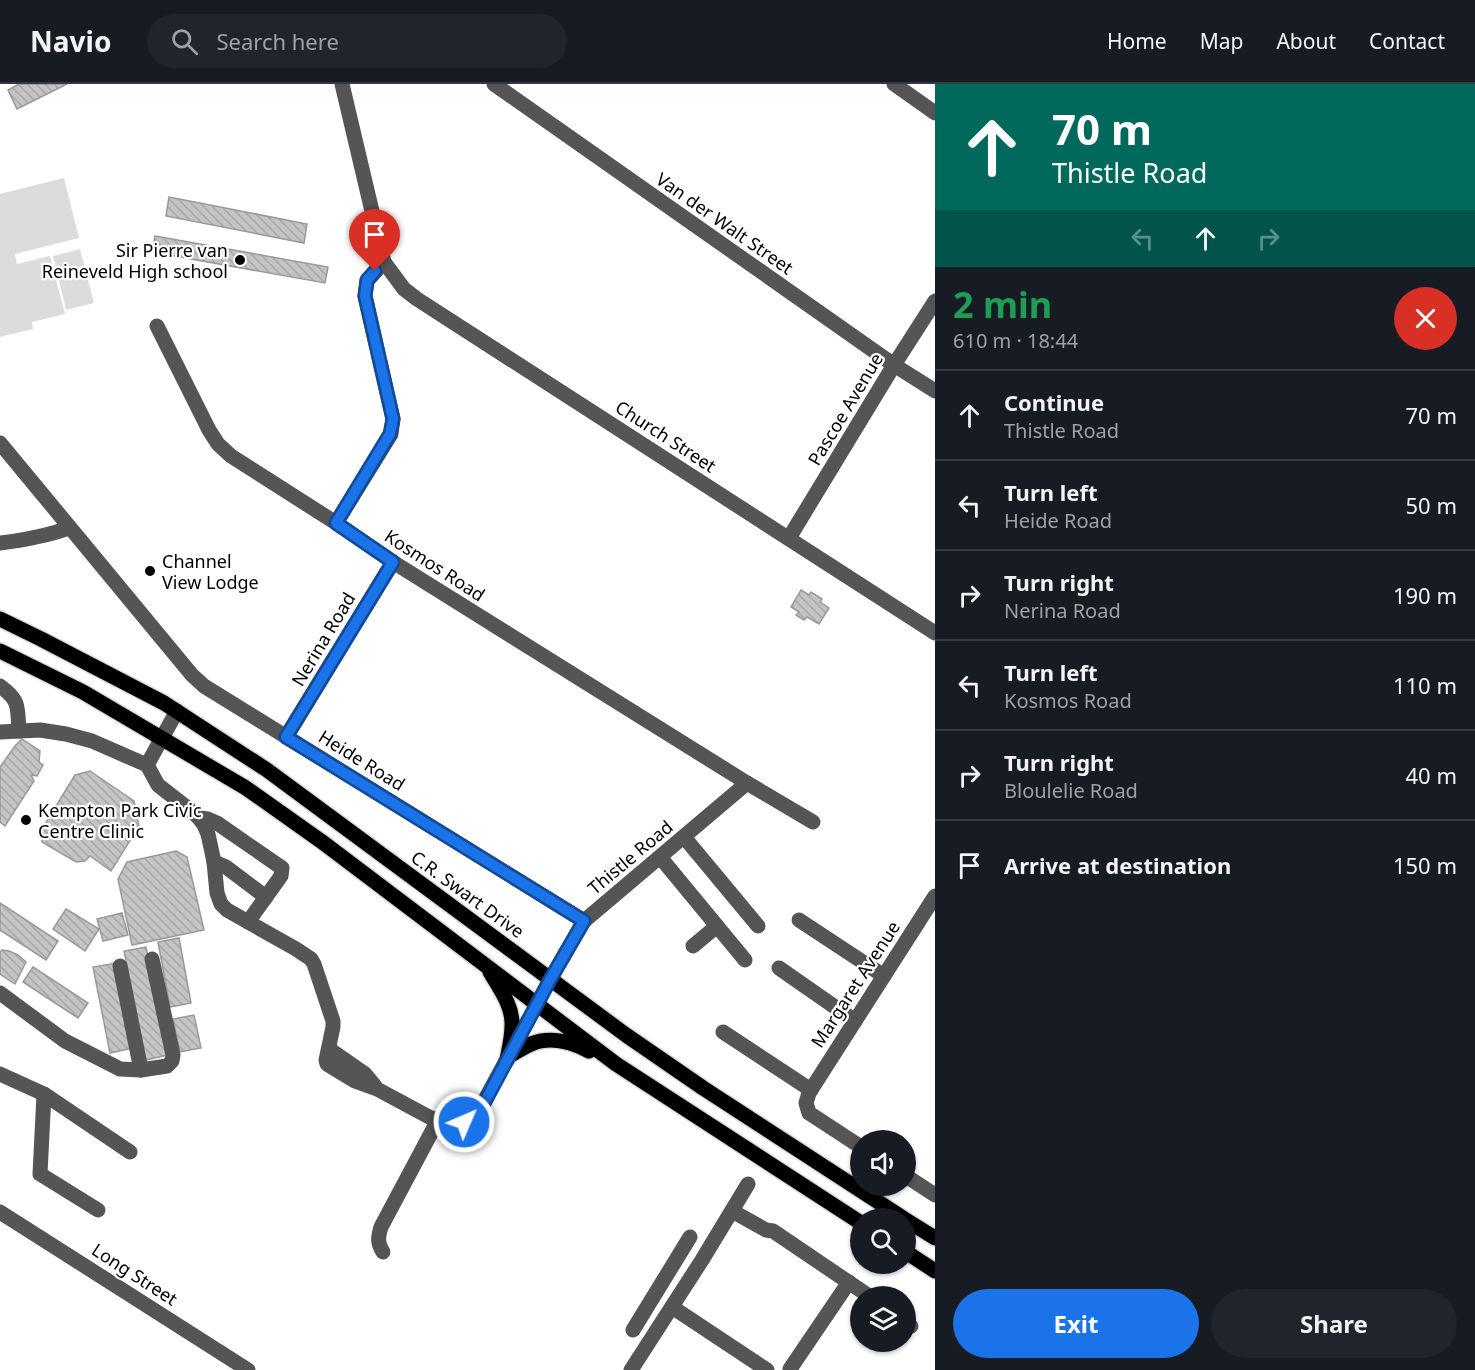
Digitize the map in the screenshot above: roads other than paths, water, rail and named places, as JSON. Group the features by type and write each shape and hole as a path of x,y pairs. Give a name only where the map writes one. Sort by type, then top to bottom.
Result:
{"main road":[{"name":"C.R. Swart Drive","path":"0,619 164,703 267,770 626,1035 703,1088 888,1208"},
{"path":"0,651 83,692 246,788 321,841 616,1064 850,1216"},
{"path":"487,967 510,1010 512,1029 508,1058"},
{"path":"508,1058 533,1043 562,1041 579,1046 616,1064"},
{"name":"C.R. Swart Drive","path":"916,1226 935,1238"},
{"path":"916,1258 935,1270"}],"street":[{"path":"336,523 390,434 393,425 365,296 367,280 384,262 342,84"},
{"name":"Van der Walt Street","path":"495,84 894,365 935,391"},
{"path":"894,84 935,113"},
{"name":"Church Street","path":"384,262 404,289 417,299 935,633"},
{"name":"Pascoe Avenue","path":"789,538 935,300"},
{"name":"Kosmos Road","path":"157,326 209,430 218,444 231,456 393,562 813,822"},
{"name":"Heide Road","path":"0,443 192,675 204,686 584,921"},
{"path":"0,543 38,537 69,528"},
{"name":"Nerina Road","path":"286,737 393,562"},
{"path":"0,686 16,701 19,731"},
{"path":"147,765 177,711"},
{"path":"0,732 40,730 66,734 92,741 147,765 158,785 200,818 208,834 217,893 221,904 227,910 296,949 314,964 333,1021 326,1062 328,1065 355,1081 377,1089 438,1120 381,1227 378,1236 379,1246 383,1252"},
{"name":"Thistle Road","path":"438,1120 460,1124 482,1107 584,921 747,783"},
{"path":"200,818 217,823 282,868 281,876 248,922"},
{"path":"684,837 758,926"},
{"path":"660,857 745,960"},
{"path":"214,862 226,867 266,897"},
{"name":"Margaret Avenue","path":"810,1091 933,903"},
{"path":"799,920 884,976"},
{"path":"693,946 717,926"},
{"path":"0,993 65,1041 120,1069 141,1070 167,1066 172,1061 173,1055 152,960"},
{"path":"120,966 141,1070"},
{"path":"779,968 855,1021"},
{"path":"723,1032 810,1091 806,1103 809,1113 850,1140"},
{"path":"0,1074 44,1094 130,1152"},
{"path":"44,1094 40,1174 98,1210"},
{"path":"916,1183 935,1195"},
{"path":"631,1370 748,1184"},
{"path":"735,1206 770,1223 773,1231 855,1286"},
{"name":"Long Street","path":"0,1212 248,1370"},
{"path":"633,1330 687,1242 702,1260"},
{"path":"790,1369 849,1282"},
{"path":"672,1307 768,1370"}],"place":[{"name":"Sir Pierre van Reineveld High school","path":"240,260"},
{"name":"Channel View Lodge","path":"150,571"},
{"name":"Kempton Park Civic Centre Clinic","path":"26,820"}]}
